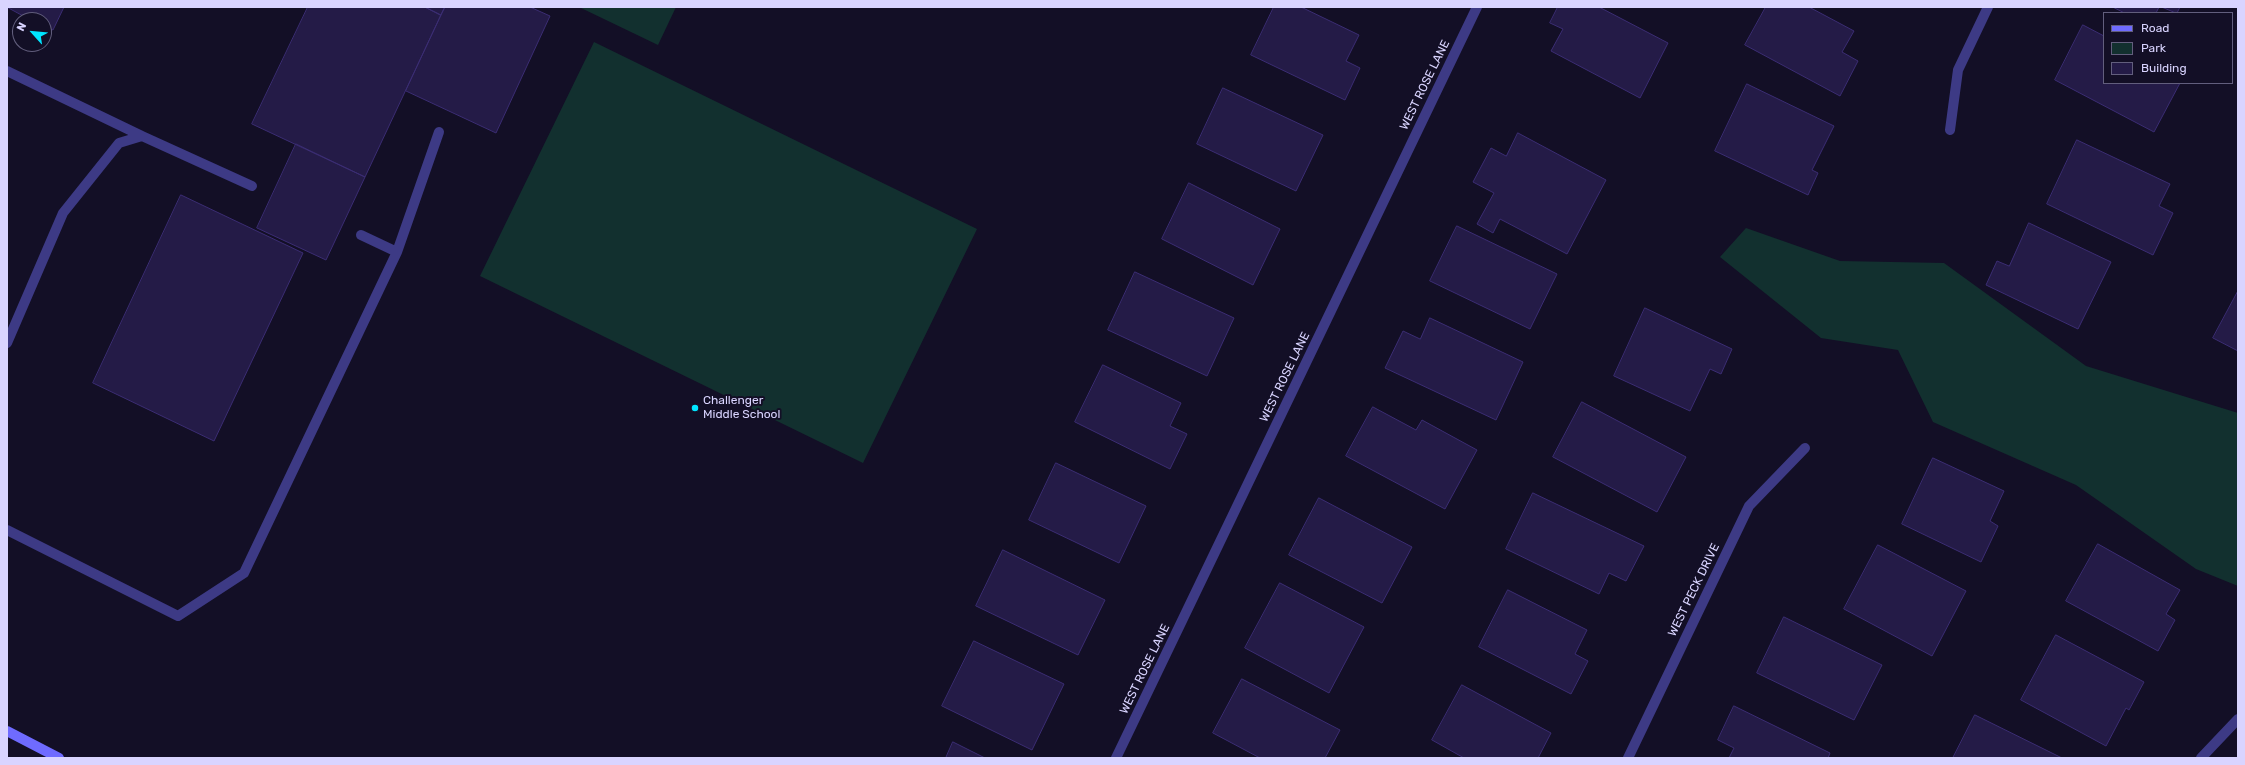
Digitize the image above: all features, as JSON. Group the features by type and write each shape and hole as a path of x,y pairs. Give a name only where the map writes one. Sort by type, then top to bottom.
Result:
{"street":[{"name":"WEST ROSE LANE","path":"1116,758 1477,7"},
{"path":"1950,130 1958,70 1988,7"},
{"path":"7,72 252,186"},
{"path":"7,530 178,616 244,573 397,252 439,132"},
{"path":"7,343 63,213 119,143 142,136"},
{"path":"361,235 397,252"},
{"name":"WEST PECK DRIVE","path":"1628,758 1749,506 1805,448"},
{"path":"2201,758 2238,719"},
{"path":"7,731 59,758"}],"green space":[{"path":"579,7 676,7 658,45"},
{"path":"594,42 977,229 863,463 480,276"},
{"path":"1746,228 1840,261 1944,263 2086,366 2238,413 2238,586 2196,569 2076,485 1933,422 1898,350 1821,338 1720,257"}],"building":[{"path":"7,7 64,7 53,30 52,12 16,12"},
{"path":"308,7 425,7 441,15 365,177 252,124"},
{"path":"425,7 445,7 441,15"},
{"path":"445,7 530,7 550,16 496,133 406,91"},
{"path":"1274,7 1301,7 1359,35 1346,61 1360,68 1345,100 1251,55"},
{"path":"1558,7 1599,7 1668,43 1640,98 1551,51 1563,29 1550,23"},
{"path":"1766,7 1809,7 1854,31 1842,52 1858,61 1840,96 1745,45"},
{"path":"2113,7 2159,7 2156,12 2123,12"},
{"path":"2162,7 2180,7 2178,12"},
{"path":"2083,25 2103,35 2103,84 2179,84 2154,132 2055,80"},
{"path":"1747,84 1834,126 1812,170 1818,173 1808,195 1715,151"},
{"path":"1223,88 1323,135 1296,191 1197,144"},
{"path":"1518,133 1606,180 1567,254 1500,219 1493,233 1477,224 1494,193 1473,182 1491,148 1506,156"},
{"path":"2077,140 2170,184 2159,206 2173,213 2153,255 2047,204"},
{"path":"296,144 365,177 326,260 257,228"},
{"path":"1189,183 1280,229 1253,285 1162,239"},
{"path":"181,195 303,253 214,441 93,383"},
{"path":"2029,223 2111,262 2078,329 1986,285 1997,261 2009,266"},
{"path":"1457,226 1557,274 1530,329 1430,281"},
{"path":"1135,272 1234,318 1207,376 1108,330"},
{"path":"2238,291 2238,351 2213,338"},
{"path":"1645,308 1732,349 1721,374 1710,369 1690,411 1614,376"},
{"path":"1430,318 1523,362 1496,420 1385,368 1403,331 1420,339"},
{"path":"1103,365 1181,403 1170,426 1187,434 1170,469 1075,422"},
{"path":"1582,402 1686,457 1657,512 1553,457"},
{"path":"1373,407 1416,430 1422,420 1477,450 1445,509 1346,456"},
{"path":"1933,458 2004,491 1990,521 1998,526 1981,562 1902,524"},
{"path":"1056,463 1146,506 1119,563 1029,520"},
{"path":"1533,493 1644,546 1626,581 1609,573 1599,594 1506,549"},
{"path":"1319,498 1412,547 1382,603 1289,555"},
{"path":"2098,544 2180,590 2166,614 2175,620 2158,651 2066,601"},
{"path":"1878,545 1966,591 1932,656 1844,609"},
{"path":"1003,550 1105,600 1078,655 976,606"},
{"path":"1280,583 1364,627 1329,693 1245,648"},
{"path":"1508,590 1587,630 1575,654 1588,661 1571,694 1479,647"},
{"path":"1784,617 1882,665 1854,720 1757,673"},
{"path":"2056,635 2144,682 2129,710 2126,708 2106,746 2021,700"},
{"path":"974,641 1064,684 1032,750 942,706"},
{"path":"1242,679 1340,730 1325,758 1260,758 1213,733"},
{"path":"1462,685 1551,733 1538,758 1464,758 1432,740"},
{"path":"1734,706 1830,753 1828,758 1729,758 1734,748 1718,740"},
{"path":"1975,715 2062,758 1953,758"},
{"path":"953,742 985,758 946,758"}],"place":[{"name":"Challenger Middle School","path":"695,408"}]}
